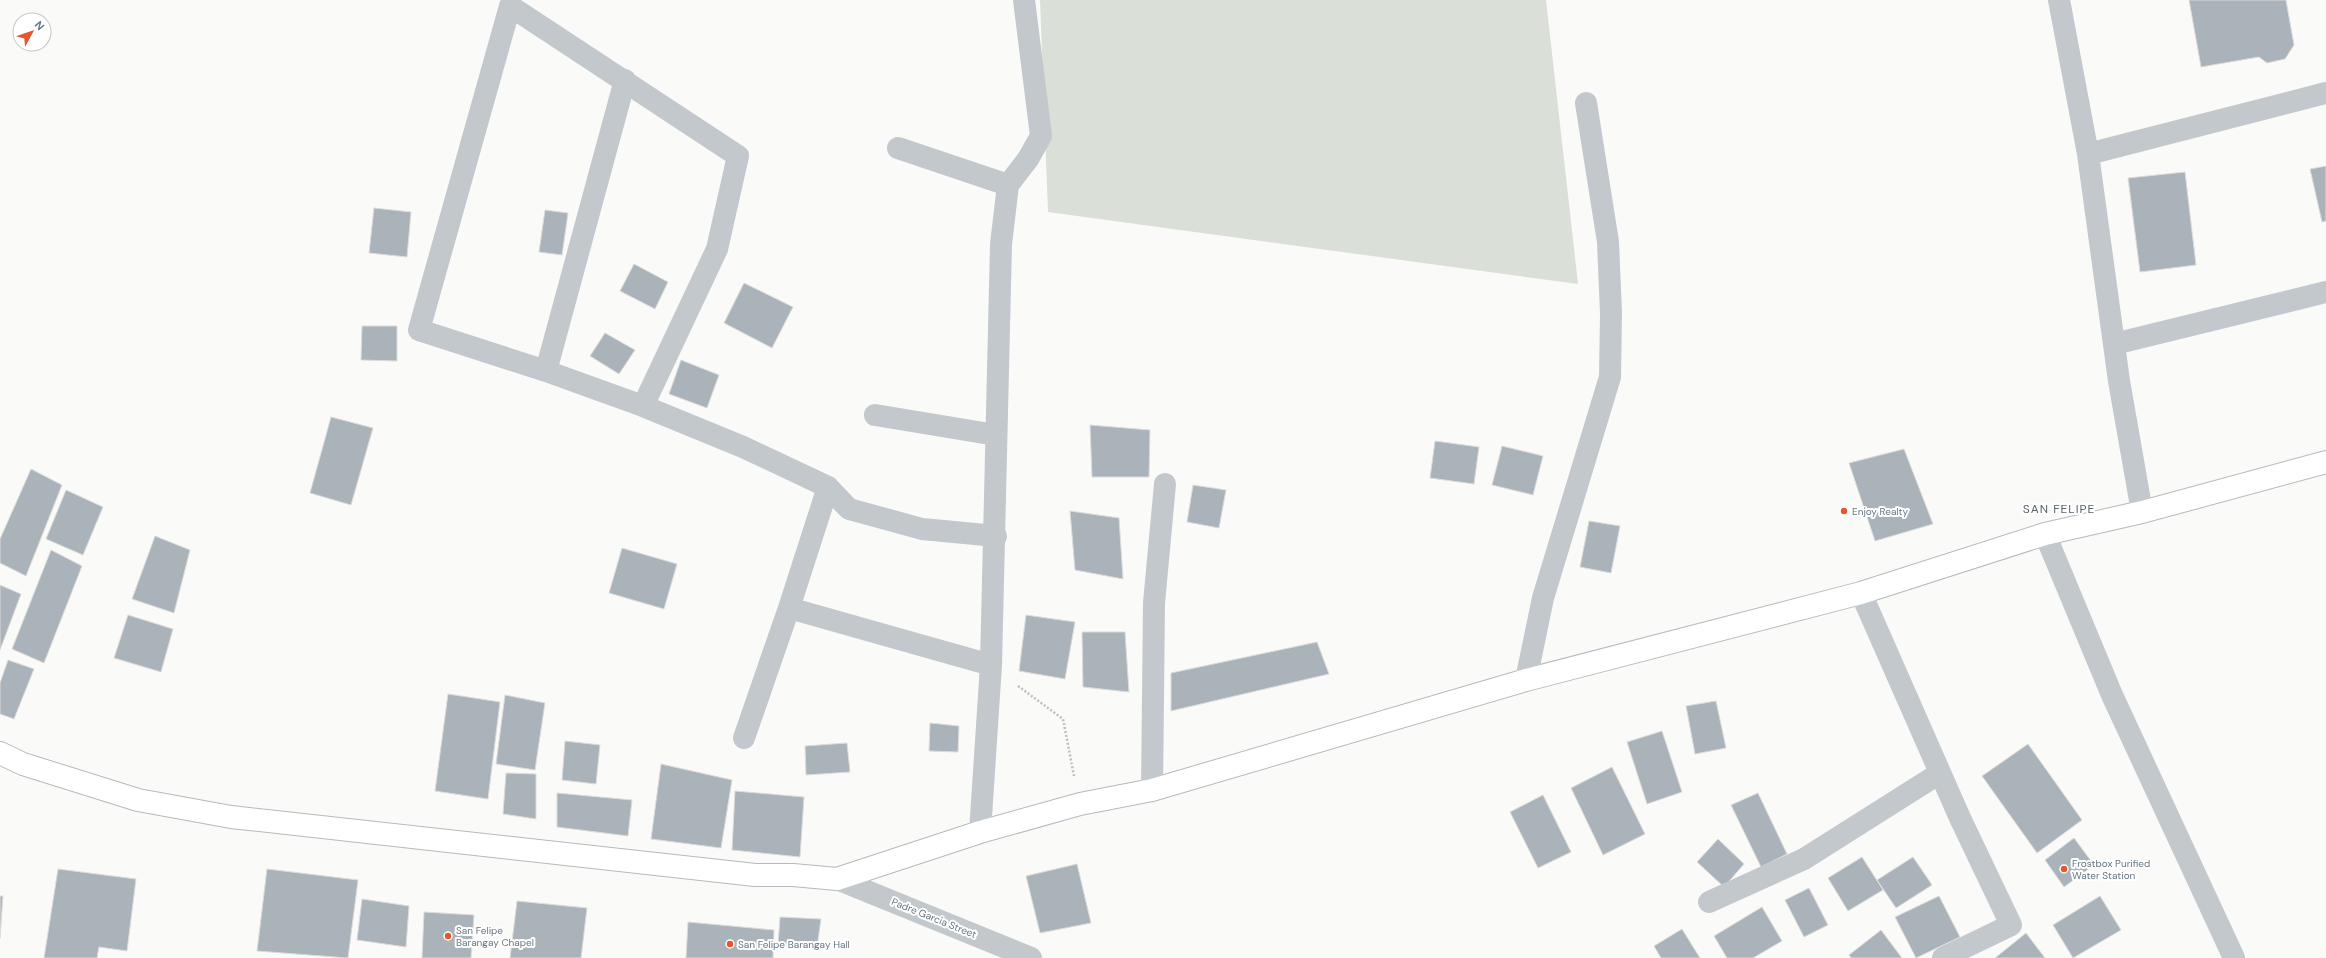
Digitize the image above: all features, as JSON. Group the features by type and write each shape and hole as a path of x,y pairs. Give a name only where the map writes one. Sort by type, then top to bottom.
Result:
{"main road":[{"path":"0,753 23,764 138,800 231,817 755,875 793,875 837,879 980,832 1080,804 1152,790 1526,680 1861,593 2045,534 2142,512 2326,462"}],"street":[{"path":"980,832 991,665 996,536 996,435 1001,244 1008,185 1028,160 1041,136 1024,0"},
{"path":"2059,0 2088,154 2114,344 2142,512"},
{"path":"643,406 717,249 738,156 625,80 510,6 419,330 546,371 643,406 744,447 828,487 849,510 922,529 996,536"},
{"path":"546,371 625,80"},
{"path":"2088,154 2326,94"},
{"path":"1526,680 1543,598 1610,377 1612,313 1608,242 1586,103"},
{"path":"898,148 1008,185"},
{"path":"2114,344 2326,292"},
{"path":"875,415 996,435"},
{"path":"1152,790 1154,603 1165,484"},
{"path":"744,738 789,608 828,487"},
{"path":"2045,534 2112,695 2234,958"},
{"path":"1861,593 1940,773 2011,925 1942,958"},
{"path":"789,608 991,665"},
{"path":"1709,902 1804,859 1940,773"},
{"name":"Padre Garcia Street","path":"837,879 1031,958"}],"path":[{"path":"991,665 1063,719 1080,804"}],"shaded area":[{"path":"1040,0 1546,0 1578,284 1048,212"}],"building":[{"path":"2189,0 2286,0 2294,45 2285,59 2267,63 2259,57 2201,67"},
{"path":"2326,166 2326,221 2322,222 2310,169"},
{"path":"2185,172 2196,265 2140,272 2128,178"},
{"path":"374,208 411,212 407,257 369,253"},
{"path":"545,210 568,213 562,255 539,252"},
{"path":"634,264 668,282 655,309 620,291"},
{"path":"744,283 793,307 772,348 724,323"},
{"path":"362,326 397,326 397,361 361,360"},
{"path":"605,333 635,350 619,374 590,356"},
{"path":"681,360 719,375 707,408 669,394"},
{"path":"331,417 373,428 351,505 310,493"},
{"path":"1090,425 1150,430 1149,477 1092,477"},
{"path":"1435,441 1479,447 1474,484 1430,478"},
{"path":"1502,446 1543,456 1533,495 1492,485"},
{"path":"1904,449 1933,524 1875,541 1849,463"},
{"path":"31,469 62,485 26,576 0,563 0,539"},
{"path":"1193,485 1226,490 1219,528 1187,522"},
{"path":"66,490 103,507 83,555 46,539"},
{"path":"1070,511 1119,518 1123,579 1075,570"},
{"path":"1589,521 1620,526 1611,573 1580,567"},
{"path":"155,536 190,550 174,613 132,599"},
{"path":"622,548 677,564 664,609 609,593"},
{"path":"51,550 82,566 44,663 12,649"},
{"path":"0,585 21,594 0,650"},
{"path":"128,615 173,629 161,672 114,658"},
{"path":"1026,615 1075,622 1065,679 1019,671"},
{"path":"1082,632 1125,632 1129,692 1083,687"},
{"path":"1317,642 1329,674 1171,711 1171,673"},
{"path":"8,660 34,669 14,719 0,714 0,683"},
{"path":"448,694 500,702 488,799 435,791"},
{"path":"505,695 545,703 535,770 496,764"},
{"path":"1716,701 1726,748 1695,754 1686,706"},
{"path":"930,723 959,726 958,752 929,751"},
{"path":"1662,731 1682,792 1647,804 1627,742"},
{"path":"565,741 600,745 596,784 562,780"},
{"path":"847,743 850,772 806,775 805,746"},
{"path":"2028,744 2082,820 2037,853 1982,776"},
{"path":"661,764 732,780 721,848 651,839"},
{"path":"1612,767 1645,834 1603,855 1571,788"},
{"path":"506,773 536,774 536,819 503,814"},
{"path":"735,791 804,797 800,857 732,850"},
{"path":"557,793 632,800 628,836 557,827"},
{"path":"1758,793 1787,854 1761,867 1731,805"},
{"path":"1543,795 1571,852 1538,868 1510,812"},
{"path":"2074,838 2094,865 2064,887 2045,860"},
{"path":"1718,839 1744,864 1724,887 1697,862"},
{"path":"1862,857 1883,890 1848,911 1828,878"},
{"path":"1913,857 1932,885 1896,908 1877,880"},
{"path":"1077,864 1091,923 1040,933 1026,876"},
{"path":"58,869 136,879 127,951 99,947 97,958 44,958"},
{"path":"267,869 358,880 348,958 257,951"},
{"path":"1809,888 1828,925 1804,937 1785,900"},
{"path":"0,896 3,896 0,938"},
{"path":"1939,896 1960,937 1916,958 1895,917"},
{"path":"2100,896 2121,930 2073,958 2053,925"},
{"path":"362,899 409,906 406,947 357,940"},
{"path":"517,901 587,908 581,958 510,958"},
{"path":"1762,907 1782,941 1753,958 1727,958 1714,936"},
{"name":"San Felipe Barangay Chapel","path":"424,912 474,915 471,958 422,958"},
{"path":"780,917 821,919 817,947 778,946"},
{"name":"San Felipe Barangay Hall","path":"688,922 774,930 773,958 686,958"},
{"path":"1682,929 1700,958 1661,958 1654,946"},
{"path":"1881,930 1902,958 1851,958 1849,955"},
{"path":"2026,933 2045,958 1995,958"}],"place":[{"name":"Enjoy Realty","path":"1844,511"},
{"name":"Frostbox Purified Water Station","path":"2064,869"},
{"name":"San Felipe Barangay Chapel","path":"448,936"},
{"name":"San Felipe Barangay Hall","path":"730,944"}],"district":[{"name":"SAN FELIPE","path":"2059,509"}]}
